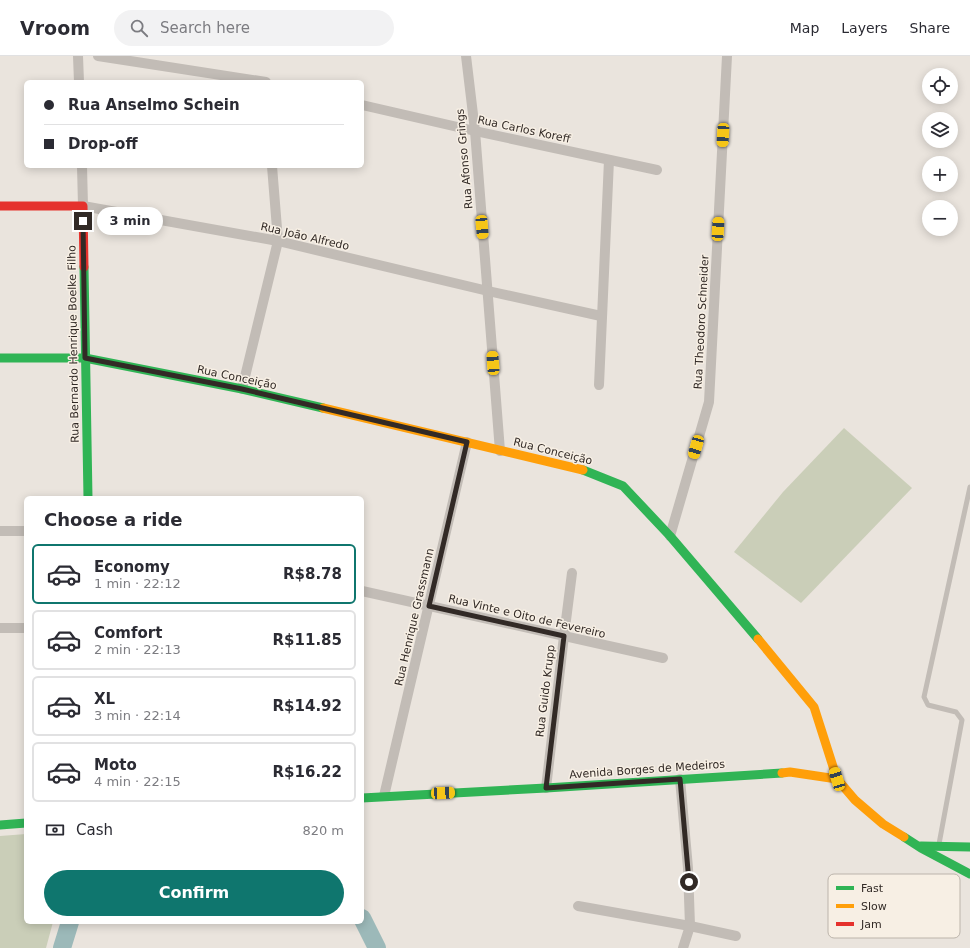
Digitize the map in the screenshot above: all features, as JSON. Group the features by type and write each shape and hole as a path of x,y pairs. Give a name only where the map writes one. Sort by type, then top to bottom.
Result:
{"main road":[{"name":"Rua João Alfredo","path":"0,206 83,206"},
{"name":"Rua Bernardo Henrique Boelke Filho","path":"83,206 88,496"},
{"name":"Rua Conceição","path":"0,358 85,358 242,389 500,451 586,470 622,486 670,536 789,675 814,707 837,779 855,800 883,824 916,845 970,874"},
{"name":"Avenida Borges de Medeiros","path":"364,798 546,788 790,772 837,779"},
{"path":"0,825 24,823"},
{"path":"916,845 970,847"}],"street":[{"path":"78,56 79,80"},
{"path":"98,56 141,59 255,80"},
{"name":"Rua Afonso Grings","path":"466,56 475,132 500,451"},
{"name":"Rua Theodoro Schneider","path":"670,536 710,402 727,56"},
{"name":"Rua Carlos Koreff","path":"364,105 475,132 657,170"},
{"path":"599,385 609,160"},
{"name":"Rua Bernardo Henrique Boelke Filho","path":"82,168 83,206"},
{"path":"242,389 278,241 272,168"},
{"name":"Rua João Alfredo","path":"83,206 278,241 488,291 601,316"},
{"name":"Rua Henrique Grassmann","path":"384,796 467,442"},
{"path":"0,530 24,531"},
{"name":"Rua Guido Krupp","path":"546,788 572,573"},
{"name":"Rua Vinte e Oito de Fevereiro","path":"364,591 663,658"},
{"path":"0,628 24,628"},
{"path":"680,779 688,868 690,926 683,948"},
{"path":"578,906 690,926 736,936"}],"lane":[{"path":"938,847 962,720 956,712 928,706 924,697 970,487"}],"green space":[{"path":"844,428 912,488 801,603 734,552 783,492"},
{"path":"24,834 24,924 52,924 46,948 0,948 0,836"}],"waterway":[{"path":"364,922 377,948"},
{"path":"62,948 69,924"}],"traffic: fast":[{"path":"84,267 88,496"},
{"path":"0,358 85,358 242,389 323,408"},
{"path":"583,470 623,486 670,536 758,639"},
{"path":"364,798 782,773"},
{"path":"0,825 24,823"},
{"path":"904,837 921,848 970,874"},
{"path":"921,846 970,847"}],"traffic: slow":[{"path":"323,408 583,470"},
{"path":"758,639 814,707 837,779 855,800 883,824 904,837"},
{"path":"782,773 790,772 837,779"}],"traffic: jam":[{"path":"0,206 83,206 84,267"}],"route":[{"path":"83,221 85,358 242,389 467,442 429,606 564,636 546,788 680,779 689,882"}]}
